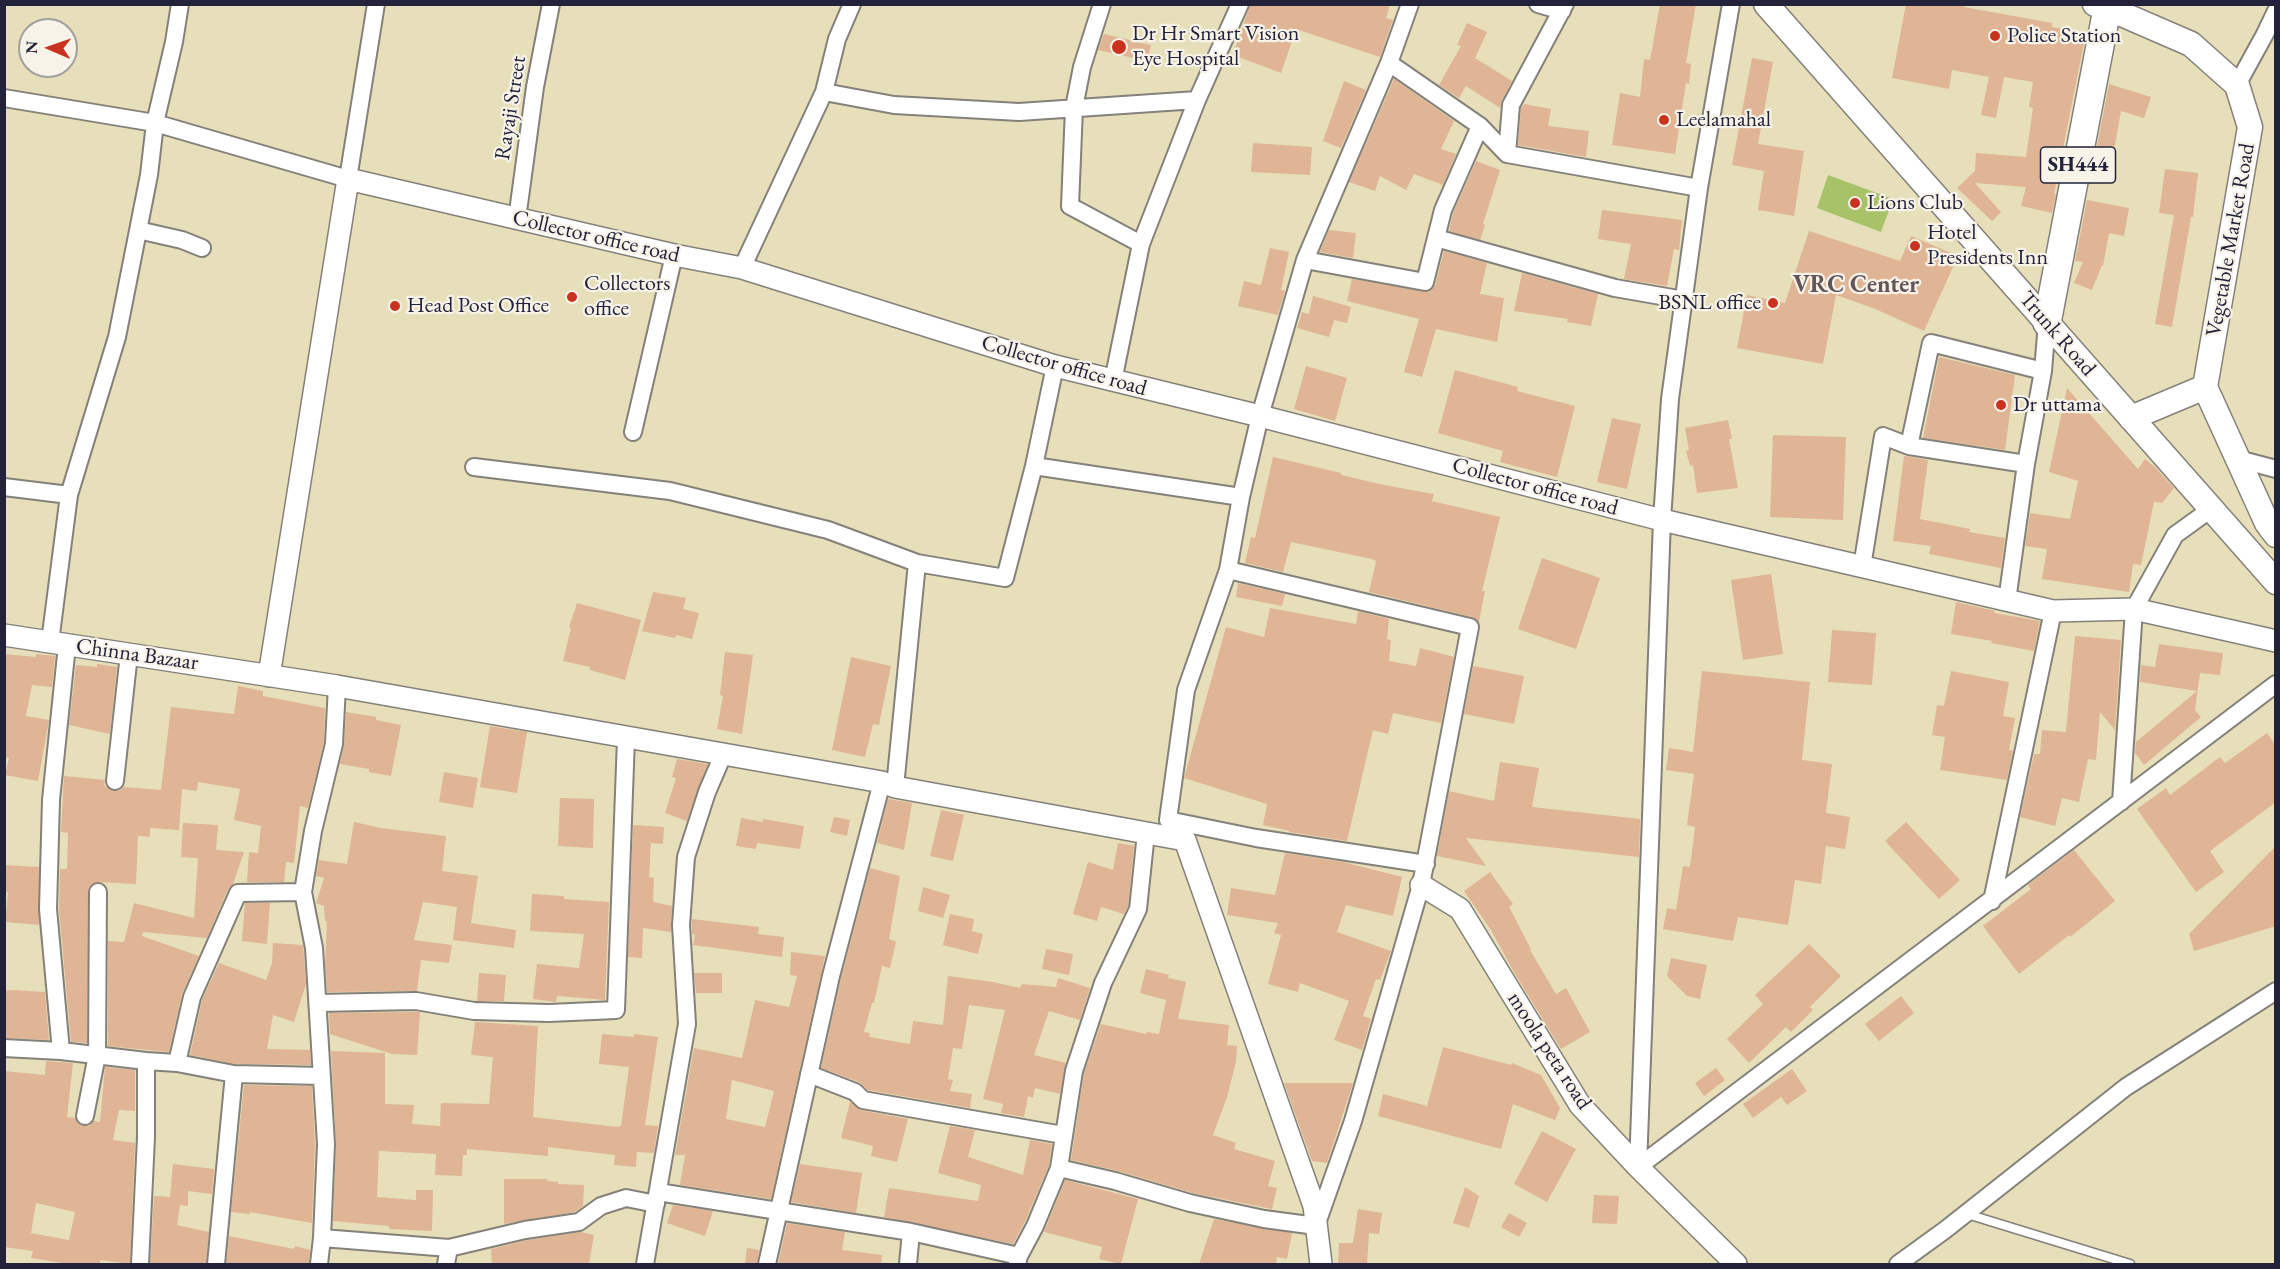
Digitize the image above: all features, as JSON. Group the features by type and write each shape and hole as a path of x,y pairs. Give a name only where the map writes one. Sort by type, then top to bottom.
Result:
{"main road":[{"name":"Trunk Road","path":"1766,4 2276,582"},
{"name":"SH444","path":"2047,323 2104,6"},
{"path":"2104,6 2191,44 2237,85"},
{"name":"Vegetable Market Road","path":"2205,387 2250,127 2237,85"},
{"path":"2131,418 2205,387 2267,523 2276,535"}],"street":[{"path":"61,1051 48,909 58,643 69,495 117,337 148,175 154,123 174,42 180,4"},
{"path":"269,676 376,4"},
{"name":"Rayaji Street","path":"517,219 535,87 551,4"},
{"path":"742,268 824,92 837,39 852,4"},
{"path":"1102,4 1082,66 1074,108 1070,206 1141,244"},
{"path":"1113,381 1141,244 1197,100 1240,4"},
{"path":"1320,1264 1314,1206 1185,840 1168,820 1186,690 1228,570 1241,497 1260,416 1305,260 1389,63 1410,4"},
{"path":"1507,154 1511,105 1564,8 1538,4"},
{"path":"1638,1167 1662,520 1670,399 1699,188 1731,4"},
{"path":"2237,85 2270,35 2276,10"},
{"path":"1389,63 1480,126 1507,154 1699,188"},
{"path":"824,92 905,105 1019,112 1197,100"},
{"path":"4,98 154,123 348,178"},
{"path":"1305,260 1425,282 1443,210 1480,126"},
{"name":"Collector office road","path":"348,178 674,255 742,268 1055,366 1260,416 1662,520 2053,611 2134,609 2276,641"},
{"path":"138,230 182,240 202,248"},
{"path":"1436,238 1615,288 1684,300"},
{"path":"633,432 674,255"},
{"path":"2007,601 2026,464 2043,370 2047,323"},
{"path":"1909,446 1931,343 2043,370"},
{"path":"474,467 670,491 828,530 917,563 1005,578 1034,466 1055,366"},
{"path":"1862,567 1882,436 1909,446 2026,464"},
{"path":"2238,459 2276,469"},
{"path":"1034,466 1241,497"},
{"path":"4,487 69,495"},
{"path":"2121,802 2134,609 2175,535 2211,508"},
{"path":"767,1264 831,976 889,785 917,563"},
{"path":"1228,570 1470,627 1421,885 1353,1121 1316,1226"},
{"path":"1992,901 2053,611"},
{"name":"Chinna Bazaar","path":"4,635 337,686 1185,840"},
{"path":"114,781 129,654"},
{"path":"1638,1167 2276,684"},
{"path":"319,1264 326,1144 314,948 303,892 313,831 334,744 337,686"},
{"path":"318,1003 416,1001 474,1011 549,1013 616,1010 626,738"},
{"path":"645,1264 687,1024 681,925 686,857 707,792 723,755"},
{"path":"1168,820 1256,838 1426,864"},
{"path":"322,1238 449,1248 525,1230 579,1222 601,1206 626,1198 657,1198 778,1209 911,1232 1018,1260 1059,1168 1074,1071 1084,1038 1103,983 1138,909 1146,832"},
{"name":"moola peta road","path":"1421,885 1460,909 1580,1105 1638,1167 1736,1264"},
{"path":"85,1116 98,1055 98,892"},
{"path":"177,1063 192,997 238,893 303,892"},
{"path":"1898,1264 1966,1214 2126,1087 2276,990"},
{"path":"4,1048 61,1051 177,1063 234,1074 322,1076"},
{"path":"140,1264 146,1147 146,1061"},
{"path":"216,1264 234,1074"},
{"path":"809,1074 855,1092 863,1100 1063,1135"},
{"path":"1059,1168 1212,1208 1264,1219 1316,1226"},
{"path":"908,1264 911,1232"},
{"path":"446,1264 449,1248"}],"lane":[{"path":"1966,1214 2130,1264"}],"green space":[{"name":"Lions Club","path":"1828,175 1893,199 1881,232 1817,208"}],"building":[{"path":"1250,4 1390,4 1386,18 1393,20 1380,57 1296,29 1281,73 1233,55"},
{"path":"1660,4 1696,4 1686,63 1691,64 1689,84 1686,83 1675,154 1612,145 1620,93 1640,97 1644,59 1650,60"},
{"path":"1906,4 1965,4 1964,7 2052,23 2052,27 2086,33 2052,213 2021,206 2026,187 1975,183 2001,212 1992,221 1957,188 1975,171 1976,153 2026,157 2033,108 2029,107 2033,82 2004,77 1996,118 1981,115 1989,77 1952,70 1949,89 1892,78"},
{"path":"1467,23 1487,32 1475,58 1512,81 1500,108 1466,86 1459,98 1439,85 1461,46 1457,45"},
{"path":"1104,34 1151,45 1147,61 1098,50"},
{"path":"1752,58 1773,62 1758,144 1804,151 1794,216 1758,210 1764,171 1732,165"},
{"path":"1394,79 1454,121 1441,149 1456,154 1443,185 1414,174 1406,190 1380,176 1375,191 1349,182"},
{"path":"1344,81 1366,90 1341,148 1323,141"},
{"path":"2109,84 2151,97 2144,118 2121,111 2113,155 2096,152"},
{"path":"1524,104 1551,109 1548,126 1589,131 1586,157 1518,145 1521,108"},
{"path":"1253,143 1312,147 1310,175 1251,172"},
{"path":"1476,161 1500,170 1480,240 1449,231 1453,213"},
{"path":"2165,169 2198,173 2193,217 2191,217 2172,327 2155,324 2174,215 2159,213"},
{"path":"2087,200 2129,208 2124,236 2109,233 2103,266 2092,290 2074,283 2083,262 2075,261"},
{"path":"1602,210 1682,220 1679,250 1674,249 1667,286 1624,279 1631,244 1598,239"},
{"path":"1329,230 1356,233 1353,258 1320,252"},
{"path":"1809,231 1900,261 1911,236 1958,256 1924,331 1873,308 1836,295 1823,364 1737,348 1747,295 1785,303"},
{"path":"1270,248 1289,252 1281,290 1285,291 1278,315 1238,306 1244,281 1261,285"},
{"path":"1444,251 1487,263 1480,294 1504,298 1497,342 1436,329 1422,377 1404,372 1419,319 1347,301 1352,279 1429,292 1435,285"},
{"path":"1522,273 1598,294 1591,326 1567,322 1568,319 1514,311"},
{"path":"1313,296 1351,307 1347,323 1334,320 1329,337 1297,328 1302,312 1309,314"},
{"path":"1939,357 2015,375 2005,450 1923,438"},
{"path":"1306,366 1347,378 1335,421 1294,409"},
{"path":"1455,370 1518,387 1517,391 1575,406 1557,477 1500,462 1503,451 1438,433"},
{"path":"2067,388 2138,469 2145,459 2174,488 2162,503 2154,502 2141,565 2133,564 2129,592 2042,579 2047,549 2025,546 2030,513 2070,519 2078,481 2049,472"},
{"path":"1612,418 1641,424 1627,489 1597,482"},
{"path":"1728,420 1738,488 1697,493 1693,465 1690,466 1686,451 1689,450 1685,428"},
{"path":"1773,435 1846,437 1843,520 1770,517"},
{"path":"1904,456 1928,460 1920,519 1970,529 1969,532 2005,538 2001,568 1929,554 1931,546 1893,541"},
{"path":"1273,457 1384,485 1434,494 1432,501 1500,517 1482,591 1485,591 1479,622 1472,617 1369,592 1376,561 1372,559 1291,542 1283,572 1245,563 1251,537 1255,538"},
{"path":"1542,558 1600,578 1576,649 1518,629"},
{"path":"1771,574 1783,654 1743,660 1731,580"},
{"path":"1238,583 1285,594 1282,606 1236,597"},
{"path":"653,592 686,598 683,609 699,613 692,639 642,631"},
{"path":"1956,602 1995,611 1994,613 2040,621 2034,651 1951,634"},
{"path":"577,603 641,620 625,680 590,670 590,667 563,661 571,628 569,627"},
{"path":"1270,608 1356,624 1358,611 1389,619 1387,639 1391,640 1389,661 1416,666 1420,648 1454,657 1441,723 1393,713 1388,734 1373,730 1347,841 1289,832 1263,825 1267,804 1184,778 1226,627 1264,637"},
{"path":"1832,630 1876,633 1872,685 1828,682"},
{"path":"2075,636 2121,640 2115,730 2100,712 2096,760 2088,759 2079,802 2062,798 2055,826 2020,817 2034,754 2040,754 2042,730 2066,732"},
{"path":"2159,644 2223,653 2220,675 2200,673 2195,710 2201,717 2144,765 2135,753 2136,742 2197,691 2140,682 2141,665 2155,667"},
{"path":"725,652 753,655 742,734 717,729 723,696 720,695"},
{"path":"4,654 55,656 52,687 32,685 26,716 49,720 38,781 5,775 9,758 4,757"},
{"path":"851,657 891,666 879,725 873,724 865,757 832,750"},
{"path":"97,664 117,667 110,734 69,725 76,665 97,667"},
{"path":"1473,666 1524,676 1514,724 1464,714"},
{"path":"1702,671 1810,682 1802,760 1832,764 1826,813 1850,817 1845,849 1826,846 1821,884 1795,880 1788,925 1738,917 1733,941 1663,929 1667,908 1676,910 1683,866 1690,867 1695,827 1687,825 1694,774 1666,770 1669,748 1693,752"},
{"path":"1951,671 2009,682 2003,716 2015,718 2009,750 2013,751 2007,780 1940,770 1945,737 1932,735 1937,705 1944,706"},
{"path":"238,686 263,691 263,696 325,708 324,742 308,808 300,806 294,863 286,862 284,882 247,882 249,852 258,853 261,826 234,820 240,789 198,782 197,791 182,789 179,830 150,828 150,837 138,836 136,884 97,882 89,887 87,1043 71,1042 59,909 60,869 67,869 68,833 61,832 64,776 105,780 104,785 113,791 119,791 124,787 161,790 171,707 234,714"},
{"path":"346,712 376,717 376,720 401,725 391,776 340,764"},
{"path":"490,726 527,732 517,793 480,787"},
{"path":"2267,733 2276,746 2276,802 2210,851 2224,872 2196,892 2137,809 2166,788 2170,795 2220,757 2225,763"},
{"path":"677,759 708,764 687,821 665,813 676,778 672,777"},
{"path":"1500,762 1539,768 1532,807 1640,819 1639,857 1466,838 1486,866 1437,856 1449,791 1494,801"},
{"path":"444,772 478,778 473,808 439,802"},
{"path":"560,798 594,799 593,848 558,846"},
{"path":"888,799 912,803 904,850 877,843"},
{"path":"941,810 964,815 953,861 930,856"},
{"path":"834,817 850,820 847,836 830,832"},
{"path":"741,818 804,826 800,849 757,843 756,849 736,846"},
{"path":"354,822 381,828 446,836 442,871 478,876 471,923 516,930 514,948 453,940 457,907 423,902 414,940 452,945 449,963 421,960 417,991 327,992 325,964 327,921 325,921 324,906 316,903 324,878 316,876 319,860 347,864"},
{"path":"1906,822 1960,880 1939,899 1885,841"},
{"path":"183,823 218,825 216,850 244,852 233,884 228,889 207,938 143,932 142,936 199,956 182,994 169,1052 108,1046 108,941 124,942 134,903 194,918 198,858 181,857"},
{"path":"633,825 664,827 663,844 651,843 649,877 654,878 653,902 672,906 671,932 643,928 642,958 628,957"},
{"path":"1118,843 1134,846 1128,906 1124,914 1101,907 1097,921 1073,914 1088,862 1113,870"},
{"path":"2276,846 2276,926 2194,951 2189,934"},
{"path":"2074,850 2115,901 2019,974 1983,926 2031,889 2028,885"},
{"path":"1285,853 1343,862 1402,877 1393,916 1346,905 1337,932 1391,951 1380,980 1376,979 1363,1016 1371,1019 1362,1050 1334,1040 1349,1001 1300,983 1298,992 1268,984 1281,935 1274,933 1278,923 1227,915 1231,888 1275,895"},
{"path":"5,865 39,867 39,925 5,922 8,892 4,892"},
{"path":"870,868 900,876 889,939 896,942 890,968 882,966 874,1003 872,1003 864,1032 870,1033 869,1037 910,1044 913,1021 943,1025 948,976 1020,988 1022,984 1056,987 1058,978 1090,988 1080,1020 1049,1011 1034,1055 1066,1063 1060,1094 1035,1088 1033,1098 1028,1096 1024,1117 1001,1113 1003,1104 983,1099 1005,1010 969,1005 962,1049 953,1048 948,1079 953,1080 950,1091 972,1094 970,1108 868,1090 859,1082 821,1068 841,978"},
{"path":"1490,872 1513,904 1509,907 1530,950 1556,994 1566,988 1590,1032 1561,1049 1491,930 1464,891"},
{"path":"923,887 950,895 943,918 918,911"},
{"path":"532,894 609,902 605,1000 557,996 556,1002 533,999 537,964 579,968 584,934 530,931"},
{"path":"245,903 270,903 267,944 242,941"},
{"path":"950,914 974,919 972,931 983,934 978,954 943,945"},
{"path":"692,919 759,927 758,934 784,937 782,957 693,945 695,935 692,934"},
{"path":"273,943 303,945 306,984 294,1022 273,1015 267,1049 310,1050 311,1065 235,1064 190,1055 202,1000 219,963 266,980 272,963"},
{"path":"1809,944 1841,976 1810,1007 1813,1010 1791,1032 1786,1027 1749,1063 1727,1039 1763,1004 1755,995"},
{"path":"1046,949 1073,954 1069,975 1042,969"},
{"path":"791,952 825,956 771,1199 680,1185 685,1155 675,1155 694,1048 742,1058 755,1000 789,1007 797,976 790,975","holes":["732,1080 774,1091 765,1127 726,1119"]},
{"path":"1671,958 1707,965 1700,999 1687,996 1667,976"},
{"path":"1146,969 1186,982 1178,1019 1229,1025 1227,1045 1237,1046 1236,1062 1227,1097 1213,1135 1236,1143 1234,1149 1275,1161 1268,1186 1277,1188 1272,1209 1193,1193 1071,1160 1084,1073 1101,1024 1146,1034 1147,1032 1159,1034 1166,1000 1140,993"},
{"path":"479,973 506,975 504,1001 477,1001"},
{"path":"694,973 722,973 722,993 696,993"},
{"path":"4,991 45,992 49,1040 4,1038"},
{"path":"1901,996 1914,1013 1879,1041 1865,1024"},
{"path":"420,1012 417,1055 392,1054 330,1034 329,1013"},
{"path":"475,1022 538,1026 533,1117 617,1127 621,1126 629,1067 599,1064 602,1034 658,1037 645,1125 658,1126 654,1153 637,1152 636,1167 614,1165 615,1155 548,1147 548,1156 467,1149 467,1155 463,1155 462,1176 435,1175 436,1154 379,1151 377,1197 416,1200 416,1190 433,1190 432,1231 389,1229 389,1226 333,1221 336,1144 331,1051 385,1053 385,1104 414,1105 412,1124 440,1126 441,1103 489,1104 493,1057 471,1055"},
{"path":"1443,1047 1511,1065 1512,1063 1541,1075 1560,1108 1555,1120 1513,1104 1501,1149 1378,1116 1383,1094 1427,1106"},
{"path":"46,1061 73,1063 67,1117 75,1118 78,1123 89,1126 94,1121 100,1122 105,1067 135,1070 135,1111 119,1110 113,1140 135,1143 130,1264 100,1260 100,1264 68,1264 31,1258 33,1251 4,1247 4,1071 45,1075","holes":["36,1203 75,1212 69,1240 31,1233"]},
{"path":"1716,1068 1725,1080 1704,1096 1695,1083"},
{"path":"1792,1069 1807,1091 1787,1105 1781,1097 1753,1118 1743,1104"},
{"path":"1284,1083 1353,1083 1327,1163 1312,1161"},
{"path":"244,1085 312,1086 315,1144 312,1223 250,1212 250,1214 231,1212"},
{"path":"850,1102 861,1110 908,1119 897,1162 871,1156 873,1146 841,1138"},
{"path":"950,1126 975,1130 968,1157 1023,1175 1030,1140 1052,1144 1049,1165 1013,1244 884,1217 889,1188 978,1201 981,1185 938,1173"},
{"path":"1542,1131 1576,1149 1547,1202 1514,1184"},
{"path":"173,1164 214,1169 212,1194 188,1191 188,1206 180,1205 177,1225 209,1232 206,1264 150,1264 154,1196 170,1197"},
{"path":"800,1164 862,1173 856,1213 791,1202"},
{"path":"504,1179 547,1179 547,1181 558,1182 558,1184 584,1185 583,1206 575,1212 504,1224"},
{"path":"1065,1180 1138,1199 1121,1264 1099,1259 1102,1247 1044,1232"},
{"path":"1465,1187 1479,1196 1469,1228 1453,1223"},
{"path":"1594,1195 1619,1196 1617,1224 1592,1223"},
{"path":"673,1205 713,1211 705,1236 667,1223"},
{"path":"1358,1209 1382,1213 1379,1234 1369,1233 1367,1264 1338,1264 1339,1243 1353,1243"},
{"path":"1509,1213 1527,1223 1519,1237 1501,1227"},
{"path":"1214,1219 1292,1233 1287,1259 1277,1257 1276,1264 1199,1264"},
{"path":"787,1223 845,1232 842,1250 882,1255 881,1264 778,1264"},
{"path":"581,1232 594,1235 589,1264 492,1264 491,1249 527,1240"},
{"path":"229,1236 310,1250 309,1264 226,1264"},
{"path":"747,1248 759,1250 757,1264 745,1264"}],"place":[{"name":"Police Station","path":"1995,36"},
{"name":"Dr Hr Smart Vision Eye Hospital","path":"1119,47"},
{"name":"Leelamahal","path":"1664,120"},
{"name":"Lions Club","path":"1855,203"},
{"name":"Hotel Presidents Inn","path":"1915,246"},
{"name":"Collectors office","path":"572,297"},
{"name":"BSNL office","path":"1773,303"},
{"name":"Head Post Office","path":"395,306"},
{"name":"Dr uttama","path":"2001,405"}],"district":[{"name":"VRC Center","path":"1856,285"}]}
